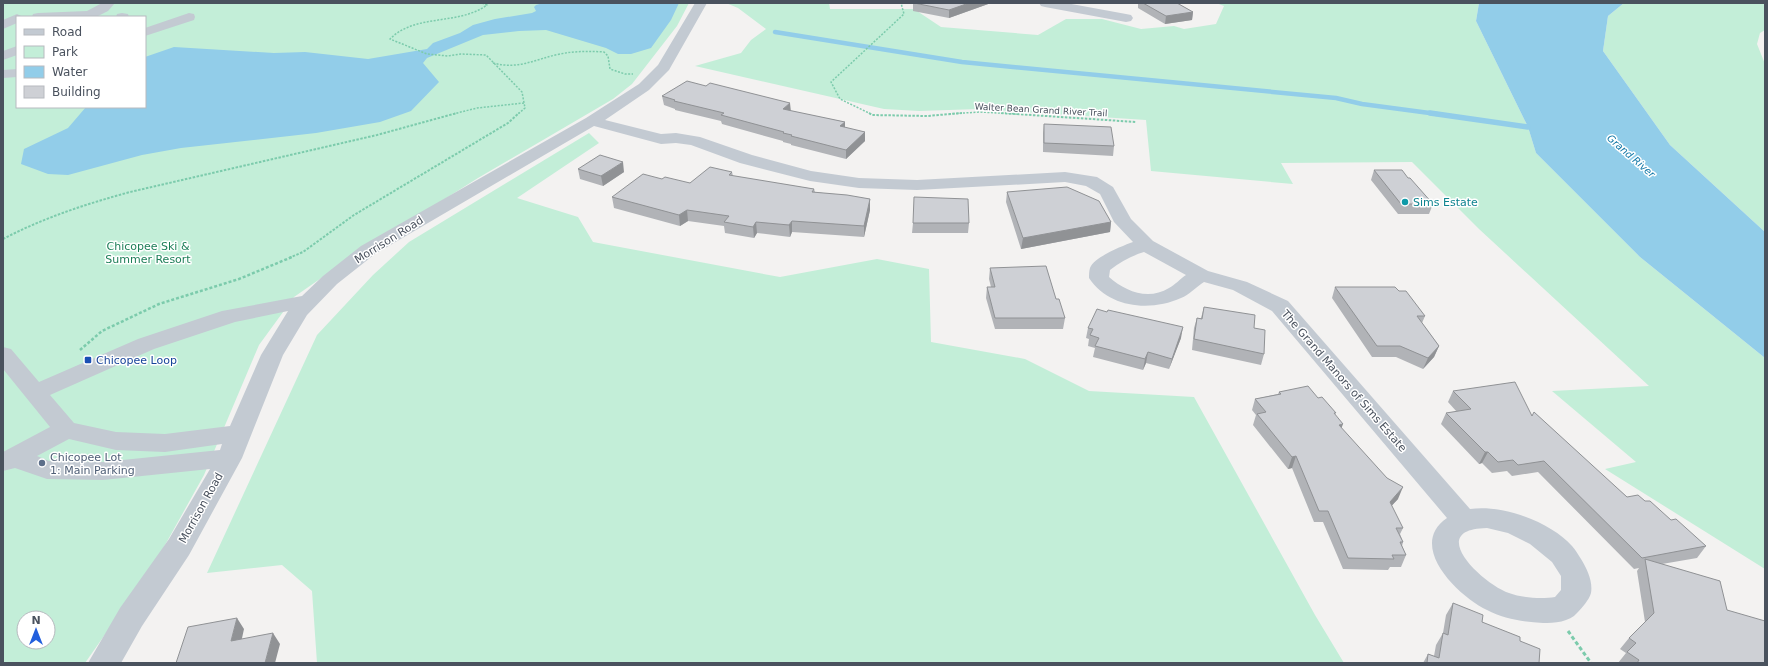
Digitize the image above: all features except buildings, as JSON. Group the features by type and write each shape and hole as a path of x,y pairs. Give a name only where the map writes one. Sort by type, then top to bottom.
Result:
{"street":[{"path":"88,16 104,8 109,3"},
{"name":"Morrison Road","path":"104,663 131,617 179,547 234,445 272,355 298,312 330,280 368,250 599,117 644,87 664,67 701,3"},
{"path":"1045,3 1126,18 1101,3"},
{"path":"146,32 189,17"},
{"path":"3,25 16,18"},
{"path":"3,56 16,50"},
{"path":"3,68 16,62"},
{"path":"3,74 16,73"},
{"name":"The Grand Manors of Sims Estate","path":"599,117 662,139 676,138 694,141 746,159 810,176 859,183 917,185 1065,177 1091,181 1107,191 1123,222 1146,245 1202,275 1240,286 1280,306 1464,520"},
{"path":"1146,245 1130,249 1114,257 1100,268 1099,278 1118,295 1133,300 1149,301 1177,292 1188,282 1202,275"},
{"path":"36,393 146,344 230,316 309,301"},
{"path":"3,354 66,430 116,442 234,445"},
{"path":"8,461 66,430"},
{"path":"8,461 47,470 103,471 234,445"},
{"path":"1487,518 1514,524 1540,536 1562,554 1575,574 1576,593 1565,606 1553,610 1521,609 1498,602 1477,590 1460,575 1448,558 1445,541 1451,528 1464,520 1487,518"}],"path":[{"path":"75,355 102,331 159,304 239,279 303,252 354,215 508,123 525,108 522,92 486,55 461,54 448,56 427,54 390,39 394,33 405,27 475,12 487,5 482,3"},
{"name":"Walter Bean Grand River Trail","path":"901,3 904,14 831,82 840,99 872,115 927,116 980,112 1136,122"},
{"path":"492,62 505,67 520,66 560,54 579,51 604,52 608,56 610,69 625,74 639,74"},
{"path":"3,239 26,227 90,203 130,192 377,135 477,108 524,103"},
{"path":"1553,610 1591,663"}],"green space":[{"name":"Chicopee Ski & Summer Resort","path":"3,3 689,3 677,26 632,84 613,99 478,178 340,265 294,297 259,345 204,475 155,563 85,663 3,663"},
{"path":"726,3 829,3 830,9 914,9 941,27 1038,35 1066,19 1102,19 1141,29 1174,26 1184,29 1216,24 1224,6 1216,3 1479,3 1476,21 1528,127 1536,153 1640,257 1765,358 1765,569 1605,469 1636,462 1552,391 1649,386 1479,229 1412,162 1281,163 1293,184 1151,171 1146,120 979,109 919,111 884,109 695,66 741,53 751,40 766,29 738,8"},
{"path":"1624,3 1765,3 1765,30 1760,33 1757,44 1765,64 1765,232 1670,145 1603,51 1608,16"},
{"path":"589,133 599,143 517,198 578,217 593,242 780,277 877,259 929,269 931,342 1025,359 1089,391 1194,397 1315,615 1344,663 317,663 312,591 282,565 207,573 317,335 373,275 409,242"}],"water":[{"path":"543,3 679,3 671,20 651,48 631,54 618,54 606,48 546,30 483,35 427,58 423,63 439,82 411,111 380,122 316,133 181,148 142,155 68,175 48,174 21,164 24,149 68,128 85,108 146,108 146,57 174,47 274,53 305,52 368,59 427,49 433,43 460,33 473,25 495,19 532,13 536,11 534,7"},
{"name":"Grand River","path":"1479,3 1624,3 1608,16 1603,51 1670,145 1765,232 1765,358 1640,257 1536,153 1528,127 1476,21"}],"waterway":[{"path":"775,32 962,62 1336,98 1362,104 1437,114"},
{"path":"1430,113 1437,114"},
{"path":"1437,114 1528,127"}],"place":[{"name":"Sims Estate","path":"1405,202"},
{"name":"Chicopee Loop","path":"88,360"},
{"name":"Chicopee Lot 1: Main Parking","path":"42,463"}]}
